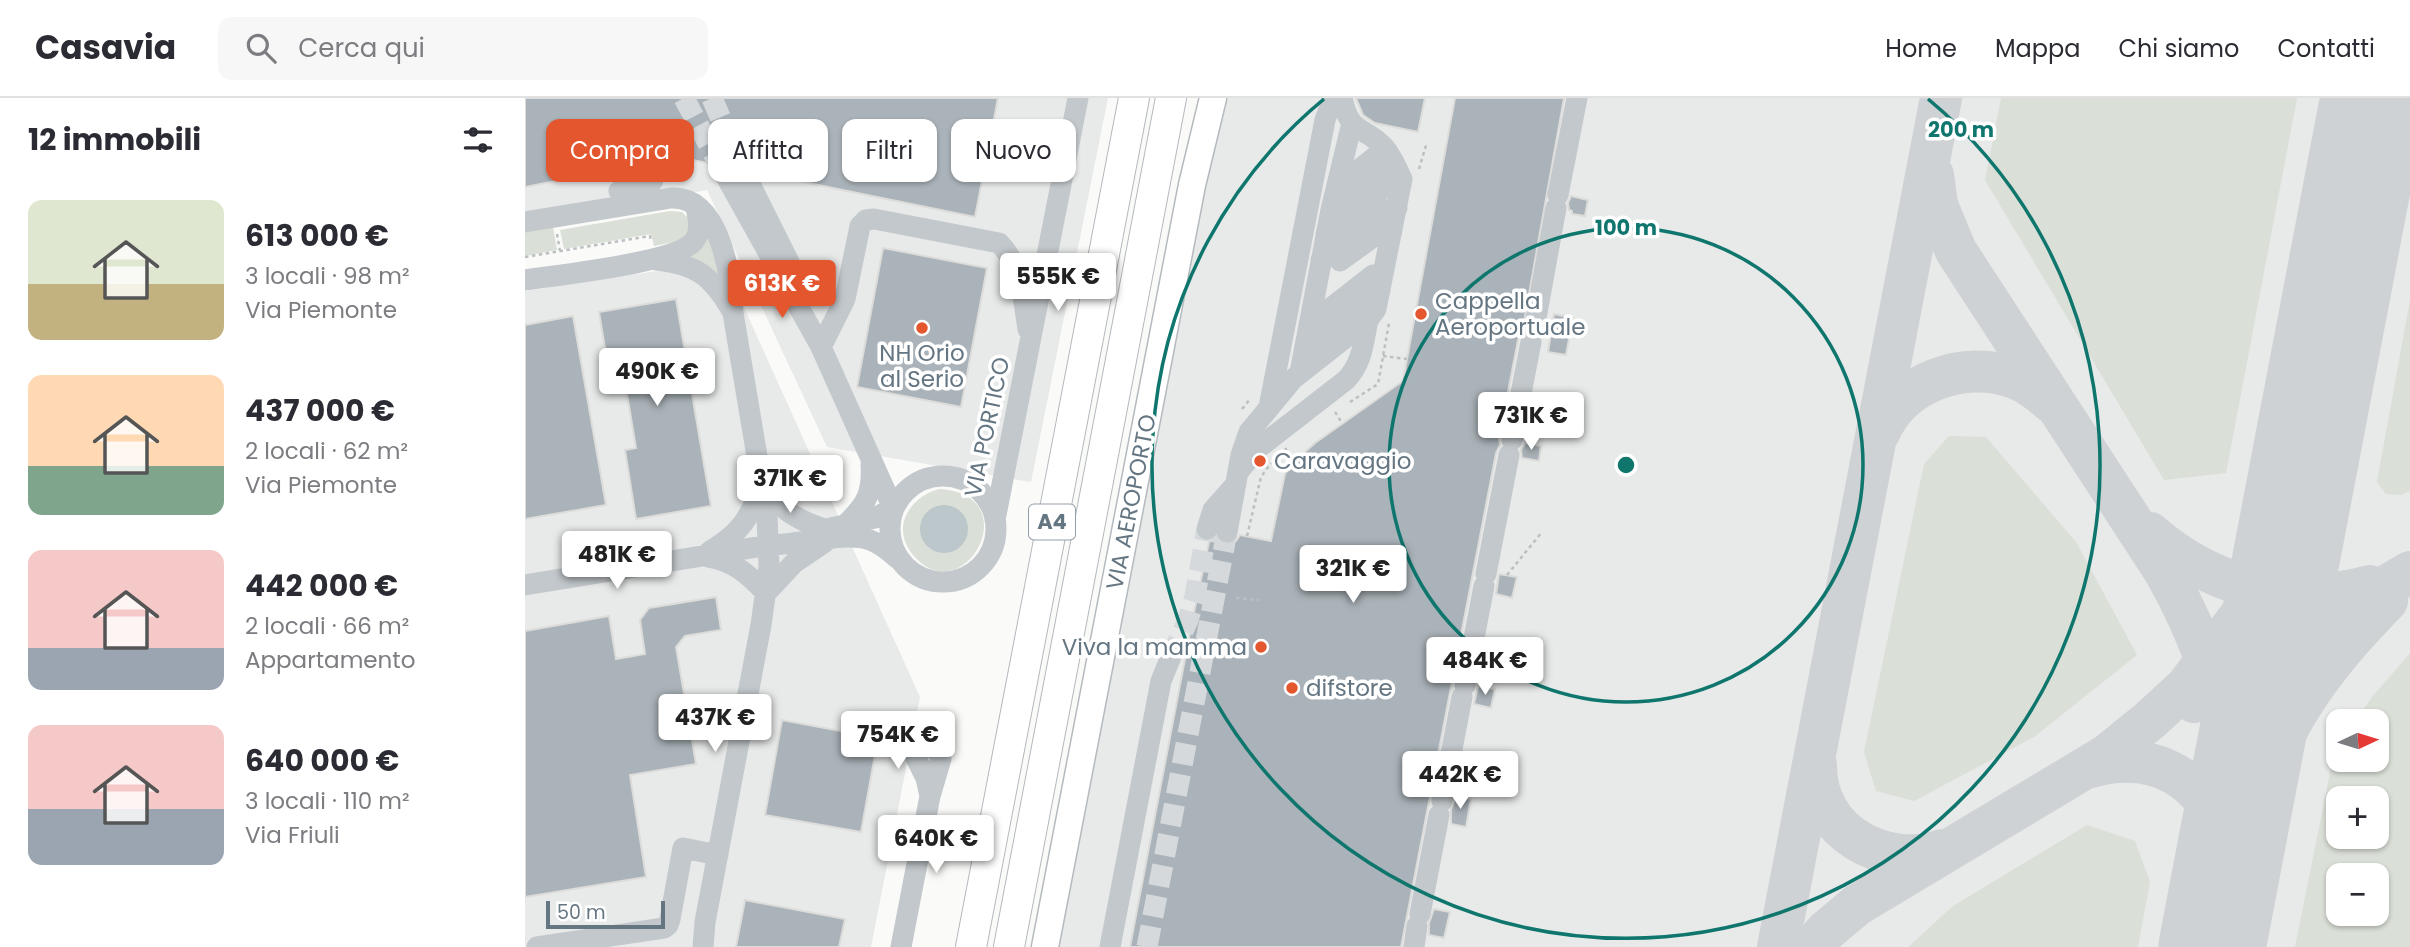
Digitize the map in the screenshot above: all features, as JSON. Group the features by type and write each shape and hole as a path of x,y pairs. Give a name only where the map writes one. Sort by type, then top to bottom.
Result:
{"highway":[{"name":"A4","path":"971,947 1134,98"},
{"name":"A4","path":"1009,947 1171,98"}],"main road":[{"name":"VIA AEROPORTO","path":"1045,947 1192,185 1213,98"},
{"name":"VIA AEROPORTO","path":"1053,907 1059,947"}],"street":[{"name":"VIA PORTICO","path":"995,520 1078,98"},
{"path":"1270,404 1325,120 1333,98"},
{"path":"1238,478 1249,432 1270,404 1300,373 1368,320 1376,309 1402,179 1389,155 1346,117 1342,98"},
{"path":"1417,929 1463,691 1492,578 1510,448 1577,98"},
{"path":"1300,373 1326,234 1352,123"},
{"path":"1337,187 1389,155"},
{"path":"1331,210 1389,155"},
{"path":"599,209 598,201 603,194 647,187 653,182"},
{"path":"729,182 821,347 893,508 890,534 898,559"},
{"path":"749,182 791,265 807,321"},
{"path":"1326,234 1383,188 1401,185"},
{"path":"525,222 671,198 687,200 709,218 731,283 733,313 762,486 769,545 766,593 705,922 703,947"},
{"path":"525,281 653,254 681,251 694,241 698,221 695,204"},
{"path":"1319,268 1381,211 1397,208"},
{"path":"821,347 845,299 860,226 866,220 874,219 999,243 1017,271 1031,346"},
{"path":"1319,268 1380,232 1392,231"},
{"path":"1314,303 1377,254 1388,252"},
{"path":"653,254 699,271 715,285 733,313"},
{"path":"1307,336 1381,283"},
{"path":"1217,530 1238,478 1257,449 1357,369 1368,320"},
{"path":"766,593 794,564 861,509 868,498 872,483 871,460"},
{"path":"525,585 769,545 788,545 832,532 875,518 893,508 912,485 932,477 943,476 967,481 977,488 985,497 995,520 995,542 980,568 963,579 935,582 919,578 884,547 867,538 850,537 832,532 796,519 762,486"},
{"path":"702,556 730,540 743,527 762,486"},
{"path":"702,556 732,563 743,569 766,593"},
{"path":"1109,947 1161,681 1170,659"},
{"path":"901,947 930,796"},
{"path":"537,947 664,928 670,919 683,848 718,855"},
{"path":"696,947 705,922"}],"path":[{"path":"525,257 650,236 653,254"},
{"path":"1383,356 1407,359"},
{"path":"1335,412 1342,423"},
{"path":"1283,445 1294,462"},
{"path":"1492,578 1542,532"},
{"path":"1236,598 1259,600"},
{"path":"1487,687 1509,642"}],"shaded area":[{"path":"525,98 1108,98 1031,482 827,447 707,190 525,224"},
{"path":"1219,98 2410,98 2410,947 1048,947"},
{"path":"2001,98 2297,98 2226,473 2164,480 1985,180"},
{"path":"670,211 682,212 690,220 690,232 679,241 654,246 651,234 564,249 560,230"},
{"path":"553,227 557,250 525,256 525,232"},
{"path":"706,227 724,281 686,255"},
{"path":"723,261 920,697 871,947 525,947 525,291"},
{"path":"2410,300 2410,491 2401,495 2386,494 2377,482"},
{"path":"1949,436 1986,437 2076,542 2137,655 2034,737 1914,801 1876,791 1864,752 1924,464"},
{"path":"939,489 966,496 980,510 984,528 979,546 967,562 951,571 932,570 913,555 903,534 903,524 912,506","holes":["928,512 968,528 959,546 954,550 942,552 929,548 921,526"]},
{"path":"944,505 961,512 968,529 961,546 944,553 927,546 920,529 927,512"},
{"path":"2410,653 2410,947 2295,947 2326,793 2326,849 2389,849 2389,786 2327,786 2330,772 2389,772 2389,709 2364,709"},
{"path":"2087,825 2135,841 2150,882 2138,947 1908,947 1953,906"}],"building":[{"path":"525,98 998,98 994,119 951,119 951,182 982,182 975,217 803,182 828,182 828,119 708,119 707,163 694,160 694,119 546,119 546,182 550,182 525,187"},
{"path":"1356,98 1425,98 1418,132 1375,123 1363,115"},
{"path":"1455,98 1564,98 1522,333 1518,340 1499,438 1500,445 1496,453 1401,947 1130,947 1209,542 1216,538 1224,545 1231,544 1240,535 1271,541 1285,474 1294,462 1315,443 1403,381"},
{"path":"1571,196 1588,200 1585,216 1572,214 1569,210"},
{"path":"883,248 987,268 961,407 857,387"},
{"path":"676,299 711,506 636,519 625,450 636,448 625,382 611,384 599,312"},
{"path":"1554,314 1573,318 1566,355 1548,352"},
{"path":"573,316 606,505 525,519 525,325"},
{"path":"1525,443 1541,446 1539,461 1522,458 1521,450"},
{"path":"1499,574 1517,577 1512,598 1496,594"},
{"path":"716,597 721,630 685,636 676,647 696,764 630,775 646,877 525,897 525,631 609,616 616,659 645,654 640,620 649,608"},
{"path":"1478,686 1495,689 1491,708 1474,704"},
{"path":"782,720 878,738 861,832 765,815"},
{"path":"1456,796 1471,799 1466,827 1451,824 1451,810"},
{"path":"745,900 845,919 839,947 736,947"},
{"path":"1434,909 1450,912 1444,938 1429,935 1429,923"}],"taxiway":[{"path":"1778,947 1941,98"},
{"path":"1933,175 1937,205 1956,251 2165,572 2204,654 2221,711 2231,771 2232,829 2226,875"},
{"path":"1879,433 1902,400 1936,379 1955,374 1975,371 2015,378 2025,382 2051,402"},
{"path":"1812,947 1826,931 1857,905 2107,755 2186,687 2243,612 2272,562 2287,528 2305,461"},
{"path":"2150,533 2199,567 2253,588 2311,594 2370,586"},
{"path":"2194,702 2410,572"},
{"path":"2240,839 2275,754 2301,706 2341,651 2387,601"},
{"path":"2087,768 2135,762 2156,766 2175,774 2192,786 2206,802 2230,844"},
{"path":"1816,765 1819,789 1827,809 1840,827 1857,840 1877,850 1898,855 1921,855 1943,850"}],"runway":[{"path":"2212,947 2374,98"}],"tunnel":[{"path":"684,98 708,143"},
{"path":"712,98 721,119"},
{"path":"1170,659 1188,620 1195,596 1207,529"},
{"path":"1147,947 1227,532"}],"place":[{"name":"Cappella Aeroportuale","path":"1421,314"},
{"name":"NH Orio al Serio","path":"922,328"},
{"name":"Caravaggio","path":"1260,461"},
{"name":"Viva la mamma","path":"1261,647"},
{"name":"difstore","path":"1292,688"}]}
